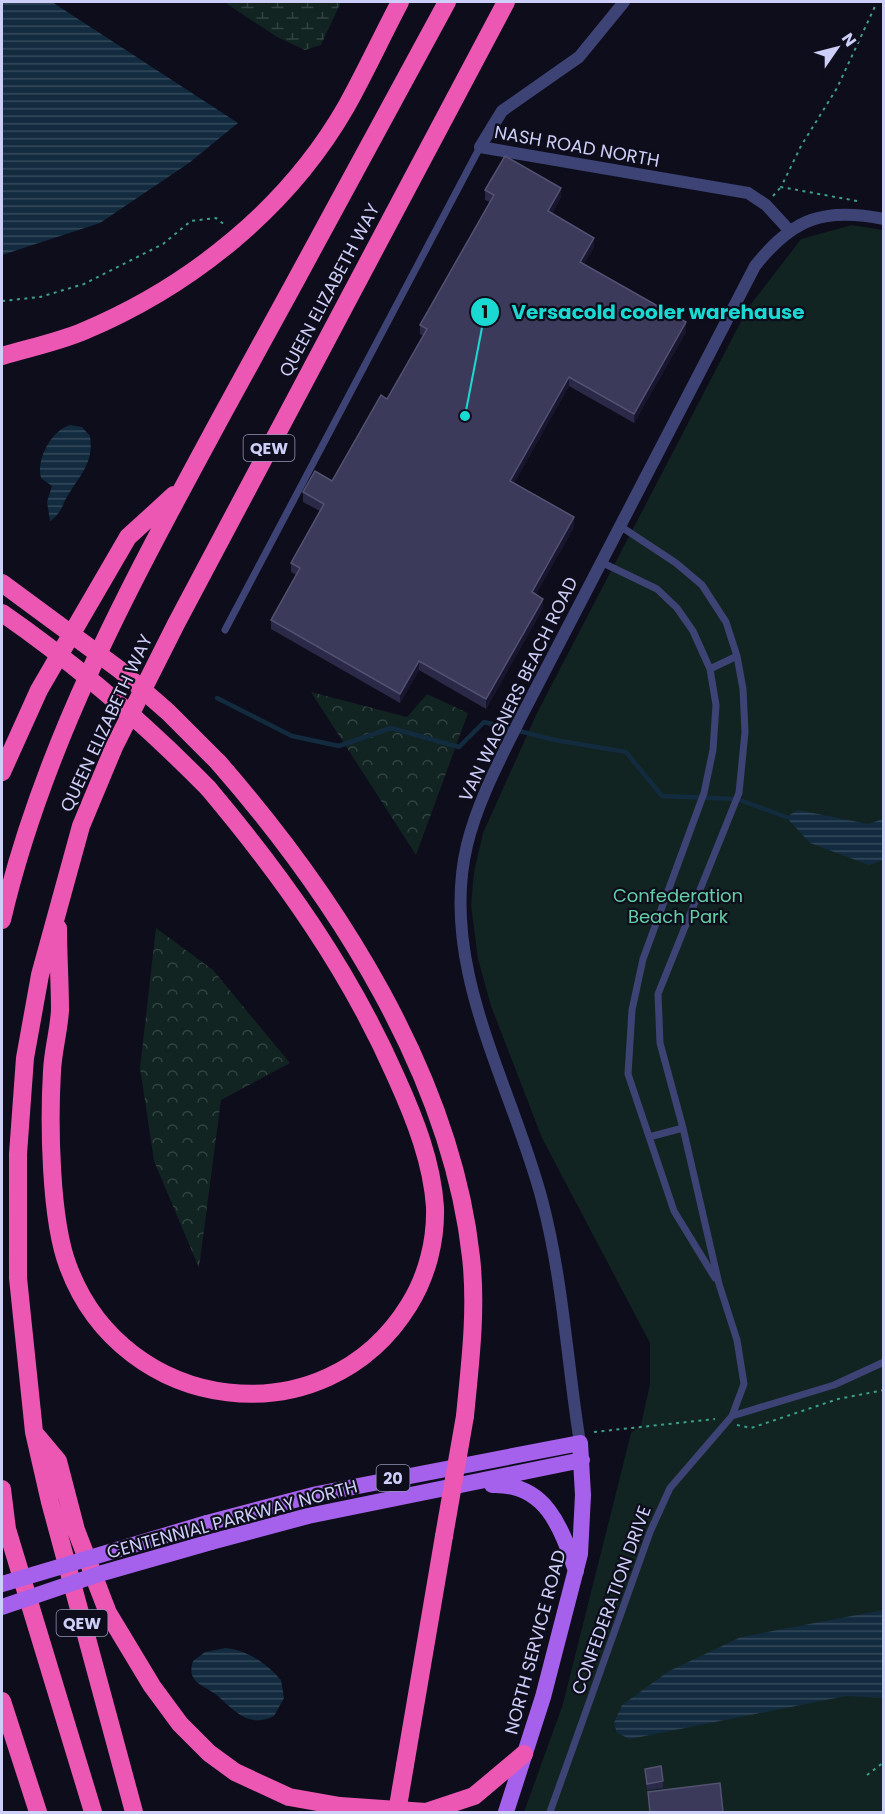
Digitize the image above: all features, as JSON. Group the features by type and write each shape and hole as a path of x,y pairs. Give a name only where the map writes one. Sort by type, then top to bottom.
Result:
{"highway":[{"path":"2,356 82,332 144,303 216,255 238,236 289,186 321,145 345,108 400,2"},
{"name":"QUEEN ELIZABETH WAY","path":"2,920 11,879 44,779 75,704 128,589 447,2"},
{"name":"QUEEN ELIZABETH WAY","path":"134,1812 50,1502 34,1432 18,1278 18,1154 26,1058 40,975 57,906 81,826 130,717 340,311 506,2"},
{"path":"2,772 39,690 128,537 184,486"},
{"path":"2,583 120,670 168,712 218,762 258,807 328,902 359,952 399,1027 428,1093 462,1204 471,1258 471,1355 465,1416 397,1812"},
{"path":"2,613 104,689 158,736 208,788 292,892 336,959 377,1034 408,1103 425,1153 432,1182 435,1211 428,1265 416,1294 402,1317 384,1339 356,1361 327,1378 296,1388 273,1393 230,1394 193,1387 166,1376 118,1344 97,1320 67,1265 58,1223 51,1127 52,1068 60,1012 57,906"},
{"path":"34,1432 58,1461 76,1530 108,1613 152,1686 180,1724 209,1753 252,1782 289,1797 340,1806 437,1812"},
{"name":"QEW","path":"2,1489 7,1529 93,1812"},
{"path":"2,1701 38,1812"},
{"path":"426,1812 474,1796 524,1754"}],"main road":[{"name":"NORTH SERVICE ROAD","path":"506,1812 543,1697 580,1554 584,1495 580,1443"},
{"name":"CENTENNIAL PARKWAY NORTH","path":"2,1584 207,1523 328,1492 580,1443"},
{"name":"CENTENNIAL PARKWAY NORTH","path":"2,1606 99,1574 308,1516 582,1460"},
{"path":"470,1483 484,1486 510,1484 527,1490 551,1512 564,1536 576,1570"}],"street":[{"name":"NASH ROAD NORTH","path":"624,2 579,57 502,111 480,147 748,193 766,205 789,230"},
{"name":"VAN WAGNERS BEACH ROAD","path":"580,1443 566,1332 547,1218 521,1130 485,1032 463,951 460,889 467,844 484,794 601,562 755,266 772,244 806,220 831,214 855,214 884,219"}],"lane":[{"path":"225,630 480,147"},
{"path":"620,526 676,563 702,585 726,622 737,657 743,689 745,732 739,793 658,994 660,1043 683,1128 719,1284 737,1340 744,1384 732,1416"},
{"path":"601,562 657,590 677,609 693,631 710,669 716,705 713,750 704,793 643,959 632,1010 628,1074 674,1211 719,1284"},
{"path":"710,669 737,657"},
{"path":"649,1137 683,1128"},
{"path":"732,1416 834,1385 884,1362"},
{"name":"CONFEDERATION DRIVE","path":"550,1812 650,1532 670,1488 732,1416"}],"path":[{"path":"861,202 781,187 801,146 837,88 877,2"},
{"path":"2,301 40,297 84,285 163,244 199,218 216,218 238,236"},
{"path":"867,1774 884,1762"}],"green space":[{"path":"224,2 341,2 321,45 305,50 277,37"},
{"name":"Confederation Beach Park","path":"852,225 883,230 883,1812 524,1812 563,1704 631,1433 641,1425 650,1384 650,1343 542,1138 491,1006 478,959 471,905 474,872 483,833 537,713 748,308 801,239"},
{"path":"311,692 407,717 427,694 468,713 416,855"},
{"path":"156,928 213,970 290,1063 221,1100 199,1268 154,1161 140,1068"}],"water":[{"path":"2,2 52,2 238,123 189,163 100,223 2,255"},
{"path":"70,425 82,427 90,436 90,453 85,467 61,509 50,521 47,502 52,486 41,478 41,463 51,439"},
{"path":"798,810 868,824 883,819 883,860 869,865 810,843 786,817"},
{"path":"883,1610 883,1698 846,1696 630,1739 617,1733 614,1723 622,1705 669,1671 741,1637"},
{"path":"226,1648 256,1659 281,1680 284,1698 274,1716 258,1720 244,1717 195,1680 191,1669 193,1661 205,1652"}],"building":[{"path":"505,156 561,188 548,211 594,238 580,262 686,322 634,414 569,377 510,481 574,517 532,592 543,599 486,699 419,661 400,694 271,620 300,568 291,563 324,504 303,492 315,471 332,481 381,395 387,399 427,329 420,325 494,195 485,190"},
{"path":"661,1766 663,1781 647,1784 645,1769"},
{"path":"720,1783 723,1812 650,1812 648,1792"}],"waterway":[{"path":"217,698 292,736 339,746 391,728 459,747 484,722 555,740 626,752 662,796 737,799 786,817"}],"place":[{"name":"Versacold cooler warehause","path":"465,416"}]}
